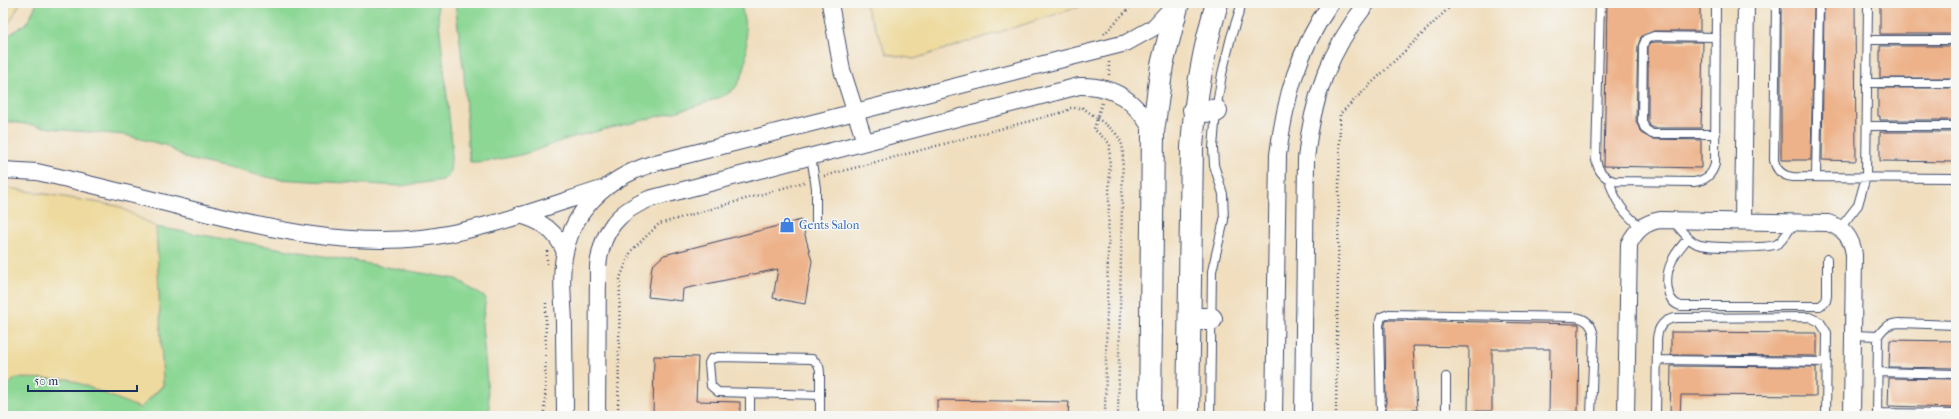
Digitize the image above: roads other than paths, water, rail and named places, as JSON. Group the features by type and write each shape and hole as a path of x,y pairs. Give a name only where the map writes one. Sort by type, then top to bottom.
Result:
{"street":[{"path":"830,3 842,70 865,142"},
{"path":"565,416 563,286 565,252 570,236 582,212 605,187 623,175 641,167 1126,43 1145,34 1161,22 1177,3"},
{"path":"1150,416 1153,132 1162,65 1177,3"},
{"path":"1188,416 1192,148 1194,110 1199,72 1217,3"},
{"path":"1274,416 1278,155 1281,126 1295,69 1307,43 1332,3"},
{"path":"1303,416 1306,159 1309,131 1315,103 1324,76 1335,51 1350,26 1367,3"},
{"path":"1743,220 1746,3"},
{"path":"597,416 598,266 600,251 605,237 613,224 623,213 635,204 1067,88 1091,86 1107,88 1127,100 1137,109 1153,132"},
{"path":"1194,110 1216,111"},
{"path":"3,170 38,172 256,226 319,237 373,240 420,238 487,225 605,187"},
{"path":"519,215 540,222 549,228 556,235 565,252"},
{"path":"1626,416 1628,255 1631,240 1641,227 1650,222 1672,220 1743,220 1828,223 1840,228 1848,236 1853,247 1852,416"},
{"path":"1190,319 1211,319"}],"lane":[{"path":"1210,416 1213,261 1222,234 1224,220 1223,194 1214,169 1213,156 1216,111 1230,37 1242,3"},
{"path":"1600,3 1596,160 1600,171 1609,179 1614,181 1700,181 1706,178 1714,170 1716,164 1716,3"},
{"path":"1776,3 1774,160 1778,170 1787,176 1956,178"},
{"path":"1816,176 1818,3"},
{"path":"1840,228 1858,205 1866,177 1868,3"},
{"path":"1716,37 1654,36 1646,39 1643,46 1642,121 1645,130 1652,134 1716,134"},
{"path":"1868,40 1956,40"},
{"path":"1867,83 1956,82"},
{"path":"1867,126 1956,126"},
{"path":"811,156 815,178 816,221"},
{"path":"1609,179 1616,200 1622,209 1641,227"},
{"path":"1672,220 1688,238 1697,244 1708,246 1771,247 1781,241 1794,222"},
{"path":"1688,238 1672,260 1669,273 1670,298 1672,302 1681,306 1820,306 1824,304 1827,296 1827,259"},
{"path":"1381,416 1378,325 1382,317 1389,314 1574,316 1584,319 1591,326 1594,336 1591,416"},
{"path":"1656,416 1657,333 1663,322 1669,319 1809,317 1820,322 1824,327 1827,340 1826,416"},
{"path":"1956,325 1890,324 1883,328 1878,336 1877,414 1956,414"},
{"path":"1853,335 1878,336"},
{"path":"820,395 718,392 714,390 711,382 709,363 711,359 718,357 812,359 817,362 820,367 820,395 820,416"},
{"path":"1657,360 1827,362"},
{"path":"1878,372 1956,374"},
{"path":"1446,377 1446,416"},
{"path":"750,393 750,416"}],"place":[{"name":"Gents Salon","path":"787,225"}]}
